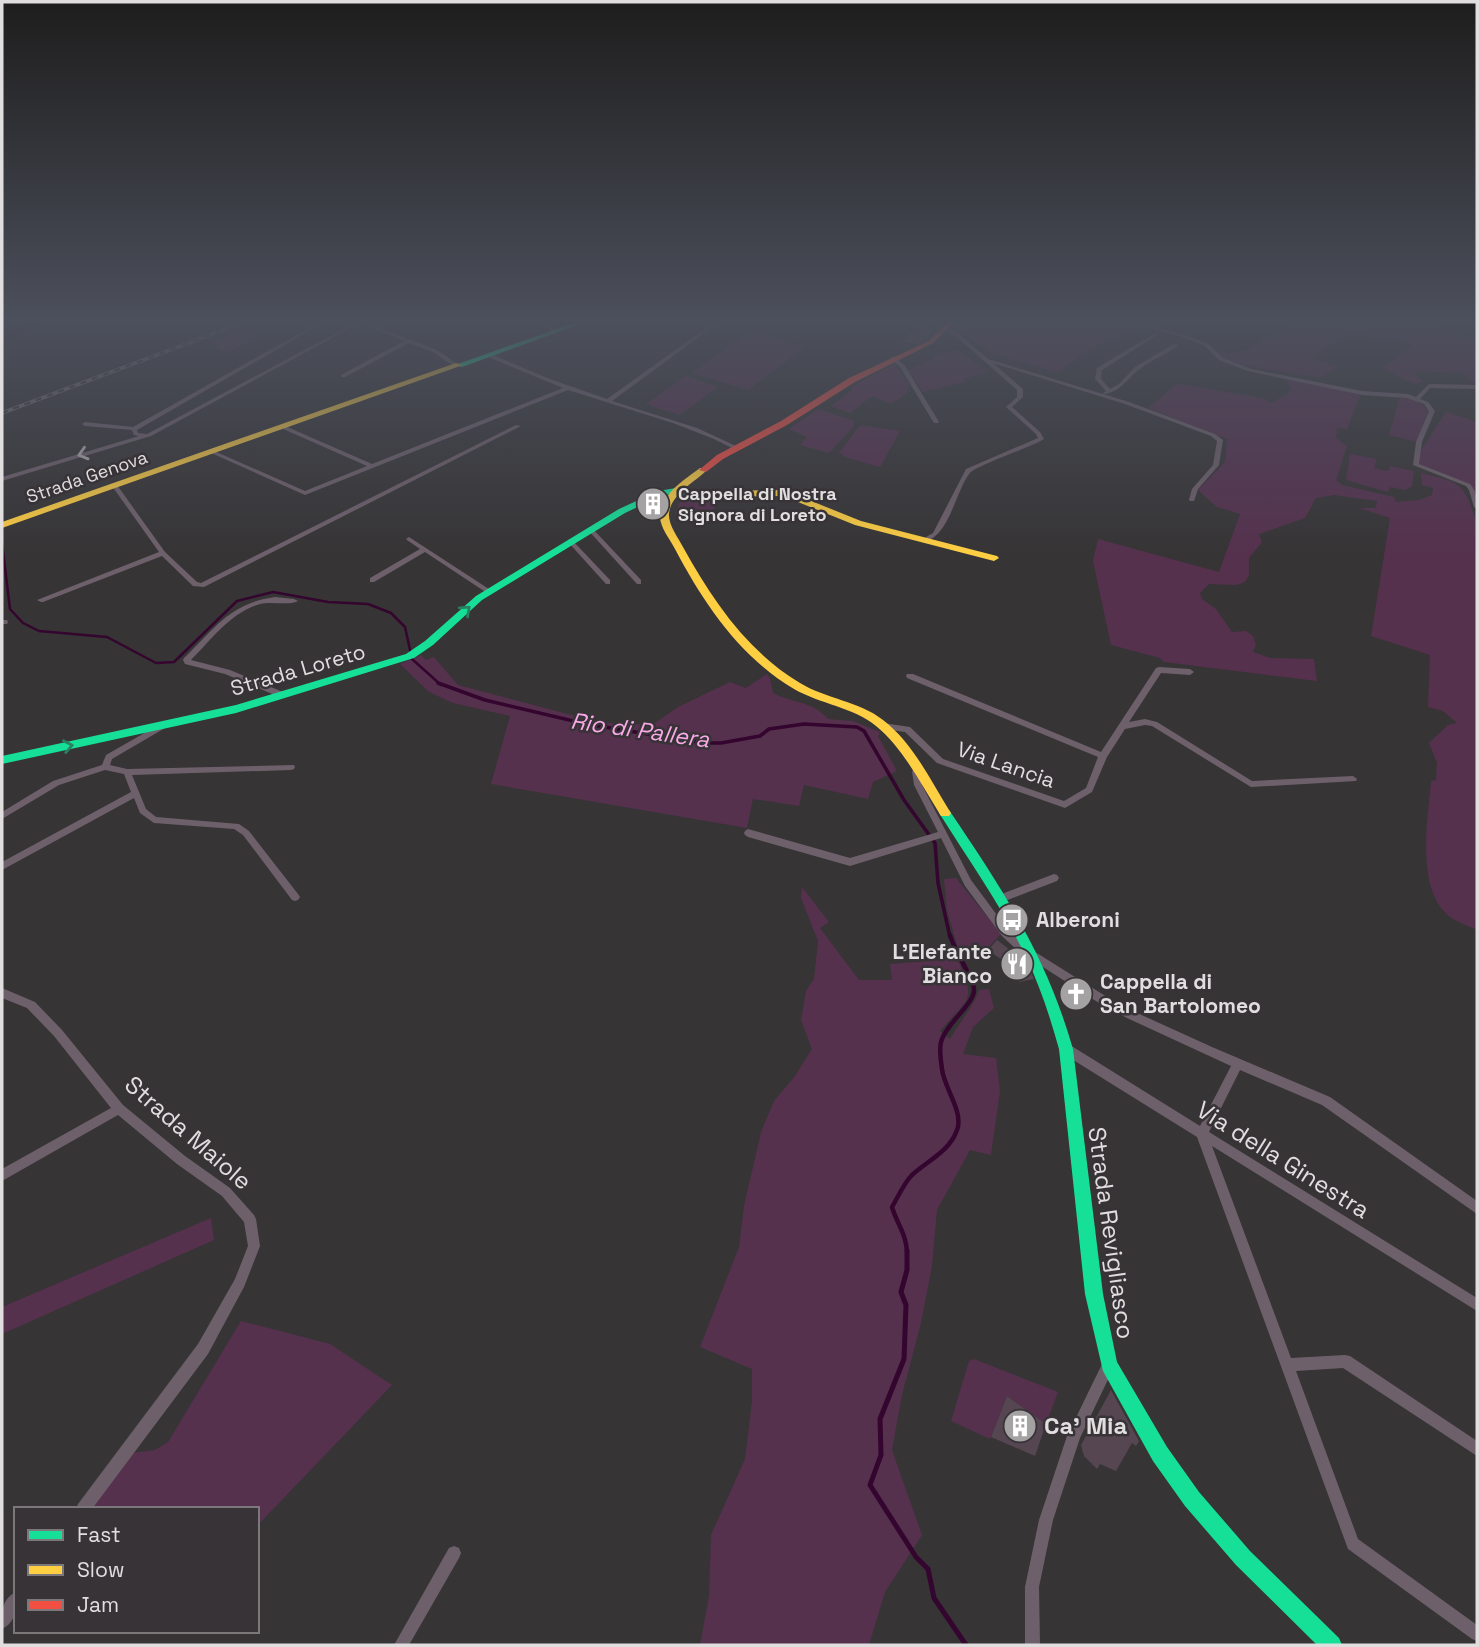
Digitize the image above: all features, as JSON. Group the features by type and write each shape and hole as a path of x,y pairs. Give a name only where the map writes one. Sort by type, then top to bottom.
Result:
{"street":[{"path":"85,424 134,429 185,400"},
{"path":"2,479 149,435 215,400"},
{"name":"Strada Genova","path":"2,525 360,400"},
{"path":"212,452 305,493 538,400"},
{"path":"604,400 679,421 736,448"},
{"path":"821,400 716,460 676,491 683,494 784,493 858,523 994,558"},
{"path":"923,400 936,422"},
{"path":"923,541 936,534 968,470 1041,439 1038,433 1009,407 1016,400"},
{"path":"1117,400 1213,435 1220,440 1219,459 1195,489 1192,499"},
{"path":"1420,400 1432,411 1419,442 1416,465 1468,485 1477,507"},
{"path":"115,486 163,553 195,584 202,585 518,426"},
{"path":"283,427 371,466"},
{"path":"134,429 136,434 149,435"},
{"path":"716,460 721,450 720,439"},
{"name":"Strada Loreto","path":"2,760 236,709 410,655 489,591 570,541 622,511 661,493 676,491"},
{"name":"Strada Revigliasco","path":"676,491 665,512 665,520 691,571 740,640 764,663 798,687 883,726 916,769 1002,898 1038,960 1060,1020 1066,1049 1094,1294 1109,1365 1160,1454 1192,1499 1243,1558 1332,1645"},
{"path":"590,529 639,582"},
{"path":"410,539 489,591"},
{"path":"570,541 608,582"},
{"path":"372,580 425,550"},
{"path":"41,600 163,553"},
{"path":"281,694 187,660 248,603 271,599 294,601"},
{"name":"Via Lancia","path":"883,726 907,729 940,761 1065,805 1089,790 1103,756 1159,670 1190,672"},
{"name":"Via Lancia","path":"910,676 1103,756"},
{"path":"1125,726 1145,722 1154,724 1251,784 1353,779"},
{"path":"105,766 109,757 167,724"},
{"path":"2,816 57,783 105,766 127,772 291,767"},
{"name":"Strada Revigliasco","path":"916,769 918,785 935,836 1005,933 1038,960"},
{"path":"127,772 143,811 153,820 236,826 246,833 295,897"},
{"path":"2,866 136,793"},
{"path":"748,833 850,862 935,836"},
{"path":"1002,898 1054,878"},
{"path":"1038,960 1103,1000 1237,1064 1326,1101 1477,1208"},
{"name":"Strada Maiole","path":"2,993 31,1006 58,1033 120,1109 181,1160 226,1192 250,1219 254,1246 240,1283 202,1349 84,1507"},
{"name":"Via della Ginestra","path":"1066,1049 1477,1306"},
{"path":"1237,1064 1202,1135 1353,1544 1477,1634"},
{"path":"2,1175 120,1109"},
{"path":"1287,1365 1345,1361 1477,1449"},
{"path":"1032,1645 1032,1587 1046,1520 1074,1436 1109,1365"},
{"path":"401,1645 454,1553"},
{"path":"2,1622 14,1602"}],"shaded area":[{"path":"652,400 700,400 679,415 646,404"},
{"path":"839,400 867,400 850,413 831,406"},
{"path":"881,400 897,400 891,404"},
{"path":"1158,400 1266,400 1272,403 1277,400 1358,400 1347,429 1337,428 1336,438 1347,446 1336,480 1342,485 1394,497 1396,502 1419,500 1432,495 1433,488 1422,485 1421,473 1454,483 1468,500 1477,524 1477,930 1453,919 1441,907 1433,892 1426,855 1431,781 1436,780 1437,763 1429,743 1448,725 1457,723 1443,711 1428,707 1430,655 1371,636 1390,518 1359,508 1376,508 1377,501 1334,495 1316,498 1305,518 1259,534 1262,542 1249,558 1249,575 1245,582 1236,585 1209,584 1200,593 1202,599 1216,609 1232,632 1246,631 1253,636 1256,645 1253,652 1270,658 1314,659 1317,681 1164,662 1160,658 1111,645 1093,561 1098,539 1219,572 1240,514 1217,507 1198,490 1225,462 1227,439 1148,408"},
{"path":"1399,400 1415,400 1428,410 1417,442 1389,435"},
{"path":"818,409 854,421 853,427 829,453 800,445 807,437 789,429"},
{"path":"1446,412 1477,422 1477,495 1467,483 1419,464 1420,452"},
{"path":"860,425 900,431 880,467 839,453"},
{"path":"1350,454 1377,459 1374,468 1388,471 1390,466 1414,471 1412,486 1405,490 1390,487 1388,492 1346,480"},
{"path":"716,496 720,501 706,519 675,514 681,499"},
{"path":"421,655 426,660 434,657 458,685 594,721 627,725 655,723 678,707 730,682 746,688 767,674 773,693 816,709 828,719 853,721 880,732 878,736 897,771 873,782 868,799 804,785 799,806 753,799 747,828 491,784 510,716 453,703 429,692 400,664"},
{"path":"956,878 1001,934 987,949 959,952 947,910 944,879"},
{"path":"802,887 829,922 820,928 859,980 892,980 890,964 957,959 968,992 963,1005 940,1031 950,1039 979,990 989,989 994,1008 973,1027 963,1054 996,1058 1000,1091 991,1155 970,1150 937,1210 932,1266 892,1450 922,1535 885,1592 869,1645 700,1645 709,1596 711,1535 745,1459 752,1401 752,1369 700,1347 739,1247 744,1206 761,1132 774,1101 795,1076 812,1049 801,1020 806,991 814,979 818,941 801,898"},
{"path":"211,1218 214,1240 2,1334 2,1307"},
{"path":"241,1321 330,1344 392,1385 259,1524 259,1507 92,1507 132,1453 155,1450 168,1442"},
{"path":"974,1359 1058,1392 1046,1424 1007,1396 990,1439 951,1421 969,1361"}],"building":[{"name":"L'Elefante Bianco","path":"997,940 1026,962 1034,979 1019,982 1012,967 988,950"},
{"name":"Ca' Mia","path":"1111,1390 1139,1441 1136,1446 1132,1443 1116,1471 1100,1464 1097,1469 1084,1456 1081,1445"},
{"name":"Ca' Mia","path":"1007,1396 1046,1424 1035,1456 991,1437"}],"waterway":[{"name":"Rio di Pallera","path":"2,543 10,609 23,623 39,631 107,637 156,663 174,662 237,601 273,592 328,602 368,604 391,613 405,627 412,659 439,683"},
{"name":"Rio di Pallera","path":"439,683 485,700 586,724 703,743 721,743 760,736 769,729 804,724 857,727 864,731 904,800 935,843 938,883 950,937"},
{"name":"Rio di Pallera","path":"907,1252 892,1207 912,1175 949,1144 958,1123 956,1108 944,1076 940,1045 948,1028 970,1001 974,989 950,935"},
{"name":"Rio di Pallera","path":"907,1252 907,1270 901,1292 906,1305 904,1359 880,1419 881,1455 870,1485 916,1557 928,1569 934,1598 966,1645"}],"railway":[{"path":"2,413 37,400"}],"traffic: fast":[{"path":"2,760 236,709 410,656 429,643 479,598 622,511 661,493 676,491 683,494 710,494"},
{"path":"945,813 1016,926 1045,984 1056,1015 1066,1049 1094,1294 1109,1365 1160,1454 1192,1499 1243,1558 1332,1645"}],"traffic: slow":[{"path":"2,525 359,400"},
{"path":"703,470 675,493 667,505 665,516 671,534 714,606 743,642 778,673 807,691 861,712 880,723 907,754 945,813"},
{"path":"710,494 784,493 858,523 994,558"}],"traffic: jam":[{"path":"703,470 720,457 821,400"}],"place":[{"name":"Cappella di Nostra Signora di Loreto","path":"653,504"},
{"name":"Alberoni","path":"1012,920"},
{"name":"L'Elefante Bianco","path":"1017,964"},
{"name":"Cappella di San Bartolomeo","path":"1076,994"},
{"name":"Ca' Mia","path":"1020,1426"}]}
